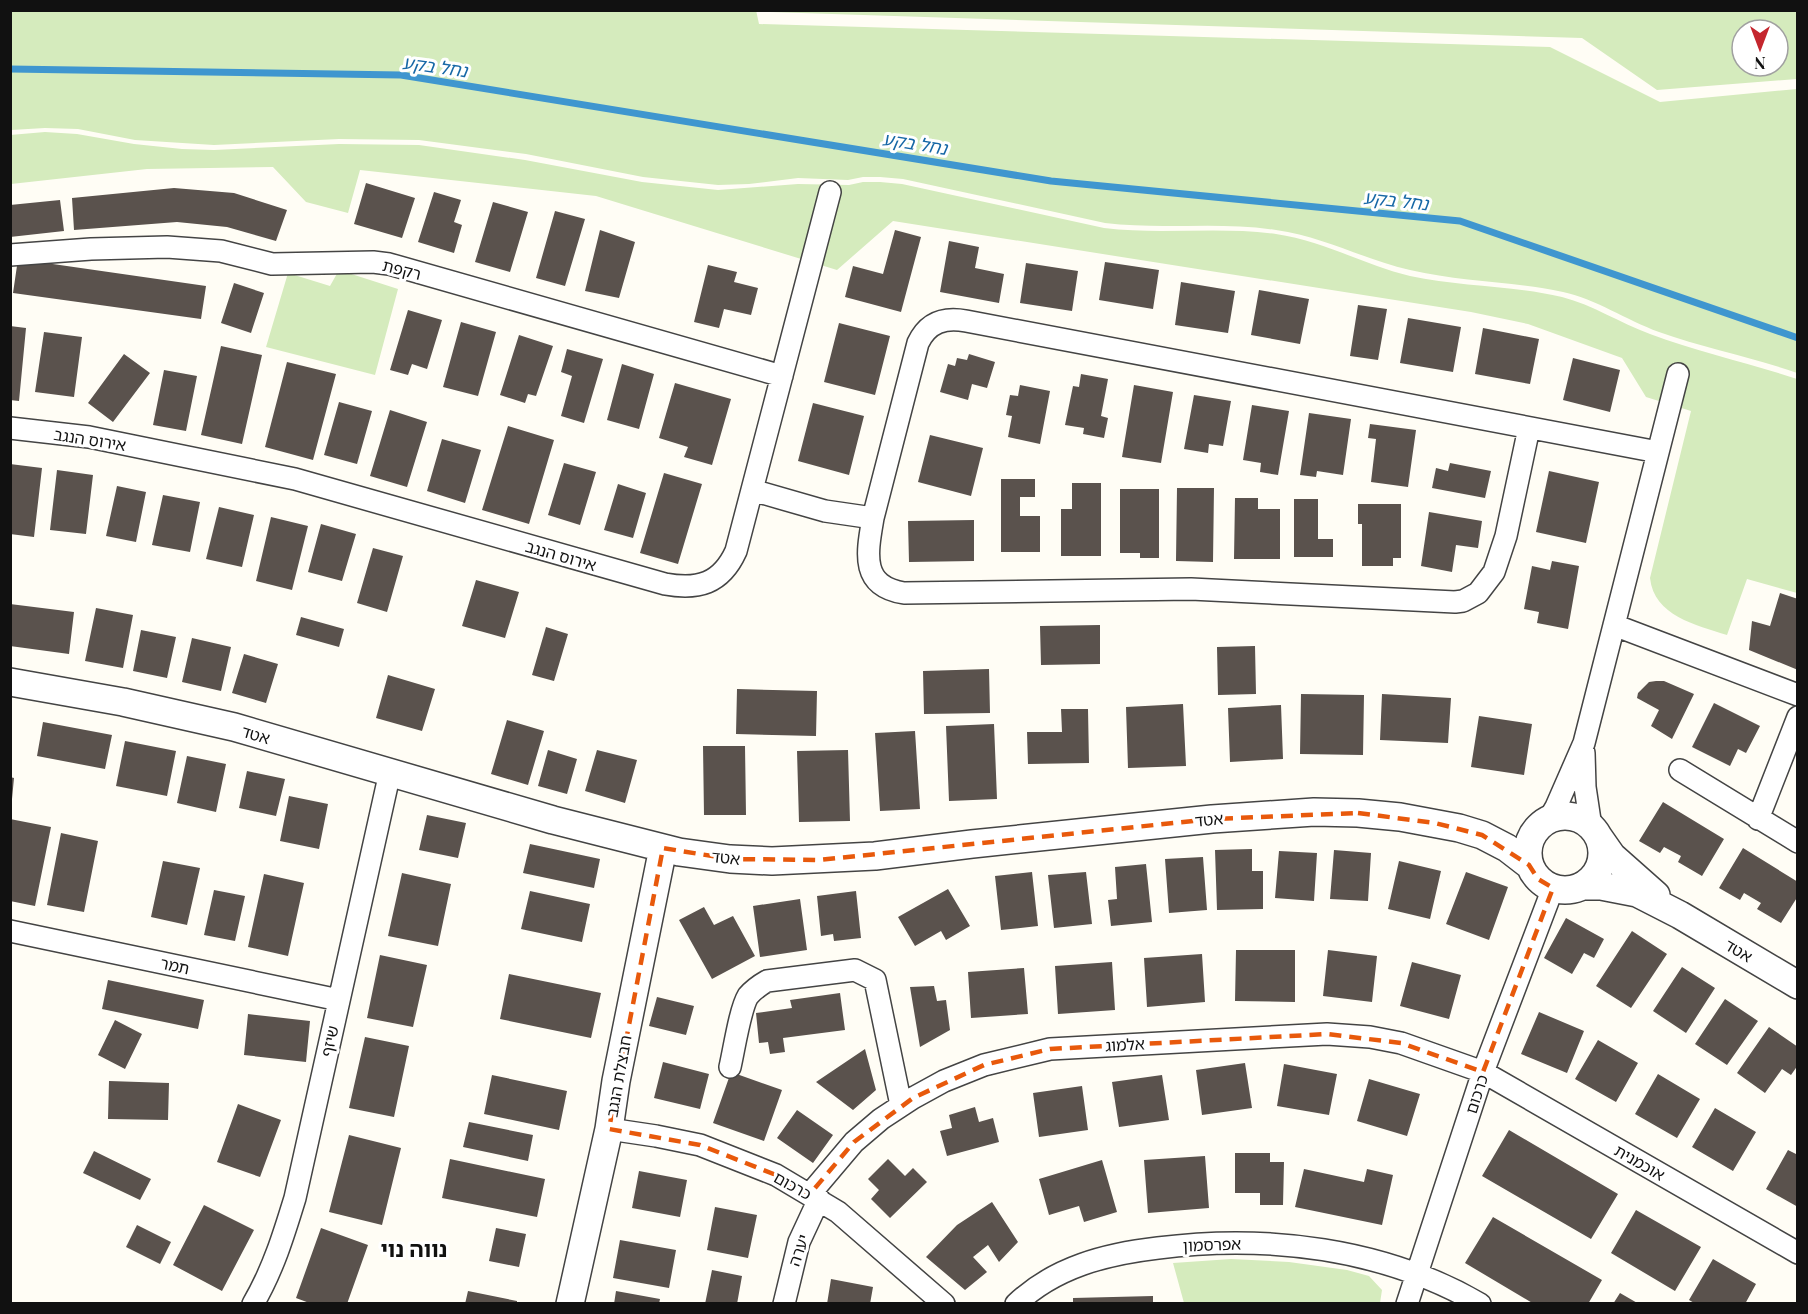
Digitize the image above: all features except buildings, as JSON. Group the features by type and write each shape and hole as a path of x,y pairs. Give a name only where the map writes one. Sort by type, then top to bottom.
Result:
{"street":[{"name":"אירוס הנגב","path":"10,428 89,438 295,479 677,586 699,586 715,579 728,567 736,551 830,192"},
{"name":"רקפת","path":"10,255 71,250 167,247 222,252 272,264 373,262 389,264 782,376"},
{"path":"1529,428 1506,536 1494,572 1478,593 1471,598 1455,602 1202,589 904,593 884,588 873,576 869,550 873,518 918,343 930,326 946,319 959,319 1658,452"},
{"path":"1584,743 1585,787 1594,831 1601,847 1600,865 1595,875 1582,886 1570,890 1553,888 1538,879 1529,865 1528,847 1531,836 1556,807 1584,743 1678,374"},
{"path":"752,490 819,509 873,518"},
{"path":"1614,625 1797,695"},
{"name":"אטד","path":"10,682 123,702 234,727 553,820 663,848 730,859 772,861 875,856 1212,819 1314,812 1400,817 1459,828 1482,835 1507,848 1529,865"},
{"path":"1758,819 1797,717"},
{"path":"1680,770 1797,842"},
{"name":"שיזף","path":"253,1304 263,1287 281,1242 295,1198 390,772"},
{"path":"1540,825 1553,818 1570,816 1582,820 1594,831"},
{"name":"אטד","path":"1459,828 1499,830 1540,825"},
{"name":"אטד","path":"1594,831 1612,856 1626,870 1680,915"},
{"name":"חבצלת הנגב","path":"570,1304 609,1129 616,1081 663,848"},
{"name":"אטד","path":"1582,886 1601,886 1637,893 1680,915 1797,985"},
{"name":"כרכום","path":"1407,1304 1483,1072 1553,888"},
{"name":"תמר","path":"10,931 339,999"},
{"path":"730,1067 747,998 756,988 767,981 855,970 868,974 875,980 901,1105"},
{"name":"אלמוג","path":"814,1197 854,1142 880,1119 901,1105 944,1081 984,1065 1050,1049 1327,1034 1370,1037 1401,1043 1483,1072"},
{"name":"אוכמנית","path":"1483,1072 1797,1252"},
{"name":"כרכום","path":"609,1129 700,1145 776,1175 838,1212 944,1304"},
{"name":"יערה","path":"784,1304 799,1242 814,1197"},
{"name":"אפרסמון","path":"1016,1304 1044,1281 1071,1267 1138,1250 1178,1245 1260,1243 1307,1248 1372,1260 1417,1274 1458,1291 1480,1304"}],"highlighted area":[{"path":"1358,813 1435,823 1482,835 1529,865 1538,879 1553,888 1483,1072 1401,1043 1327,1034 1050,1049 984,1065 913,1098 854,1142 810,1194 776,1175 700,1145 609,1129 663,848 730,859 819,860 1212,819"}],"green space":[{"path":"756,10 759,24 1550,47 1660,102 1797,89 1797,373 1659,332 1575,295 1544,288 1448,277 1410,270 1294,233 1255,227 1148,226 1105,223 903,179 798,178 718,185 643,177 526,154 419,140 339,139 214,145 135,140 78,129 11,130 11,11"},
{"path":"770,11 1797,11 1797,79 1657,90 1582,38"},
{"path":"45,132 77,134 134,144 182,149 214,150 339,144 419,145 525,160 642,182 718,190 798,184 849,185 880,182 902,184 1104,228 1147,231 1255,232 1294,237 1410,276 1562,297 1639,330 1797,379 1797,593 1747,579 1727,635 1690,623 1659,602 1650,578 1691,411 1646,397 1622,358 1528,324 1471,312 893,221 837,270 596,196 360,170 348,213 306,202 273,167 147,169 11,184 10,135"},
{"path":"339,270 398,289 375,375 266,347 288,273 330,286"},
{"path":"1231,1259 1289,1262 1347,1270 1369,1276 1382,1290 1380,1303 1184,1303 1173,1263"}],"waterway":[{"name":"נחל בקע","path":"10,69 401,75 1051,181 1460,221 1798,338"}],"district":[{"name":"נווה נוי","path":"414,1248"}]}
